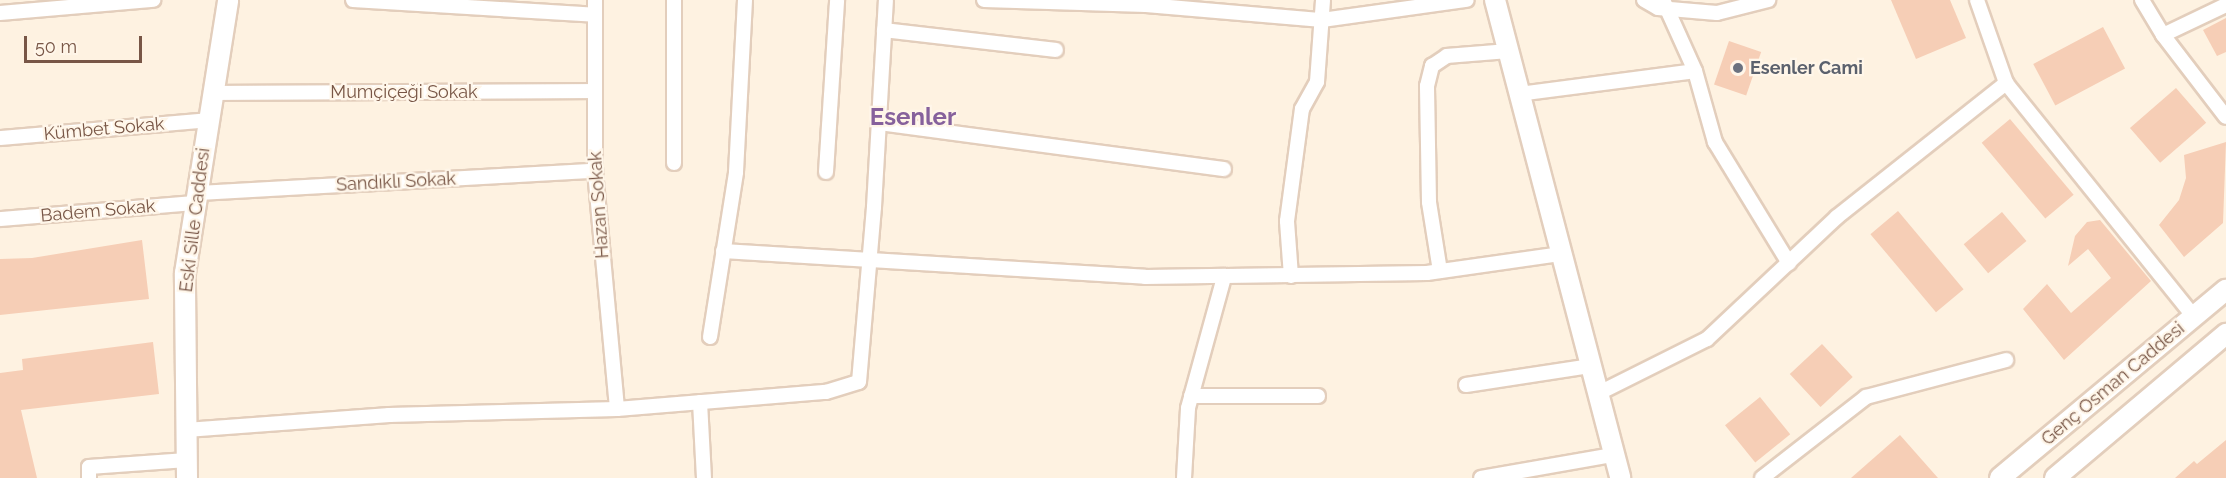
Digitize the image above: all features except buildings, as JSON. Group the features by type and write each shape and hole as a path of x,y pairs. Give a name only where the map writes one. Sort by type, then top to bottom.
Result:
{"street":[{"path":"0,13 153,0"},
{"name":"Eski Sille Caddesi","path":"187,469 185,273 228,0"},
{"path":"353,0 595,15"},
{"name":"Hazan Sokak","path":"595,0 594,171 617,409"},
{"path":"674,0 674,163"},
{"path":"710,337 736,172 746,0"},
{"path":"826,172 837,0"},
{"path":"186,430 390,415 617,409 826,392 859,382 870,261 886,0"},
{"path":"984,0 1146,5 1322,20 1467,0"},
{"path":"1292,276 1287,221 1302,109 1317,82 1323,0"},
{"path":"1495,0 1620,478"},
{"path":"1644,0 1717,13 1768,0"},
{"path":"1977,0 2006,83 2194,316"},
{"path":"2142,0 2163,35 2226,117"},
{"path":"1664,4 1695,71 1715,142 1789,263"},
{"path":"2163,35 2226,5"},
{"path":"884,30 1056,51"},
{"path":"1440,271 1429,202 1427,86 1432,66 1446,56 1508,51"},
{"path":"1519,94 1695,71"},
{"path":"1597,394 1707,339 1837,217 2006,83"},
{"name":"Mumçiçeği Sokak","path":"213,93 595,90"},
{"name":"Kümbet Sokak","path":"0,138 209,120"},
{"path":"879,123 1224,169"},
{"name":"Sandıklı Sokak","path":"196,198 594,171"},
{"name":"Badem Sokak","path":"0,219 196,198"},
{"path":"723,251 1144,278 1440,271 1560,254"},
{"path":"1184,478 1191,396 1224,277"},
{"name":"Genç Osman Caddesi","path":"2000,478 2226,290"},
{"name":"Genç Osman Caddesi","path":"2055,478 2226,334"},
{"path":"1762,478 1866,397 2006,360"},
{"path":"1466,385 1590,366"},
{"path":"1191,396 1318,396"},
{"path":"700,402 705,478"},
{"path":"1481,478 1613,455"},
{"path":"89,478 88,467 187,469"}],"place":[{"name":"Esenler Cami","path":"1738,68"}],"district":[{"name":"Esenler","path":"913,117"}]}
